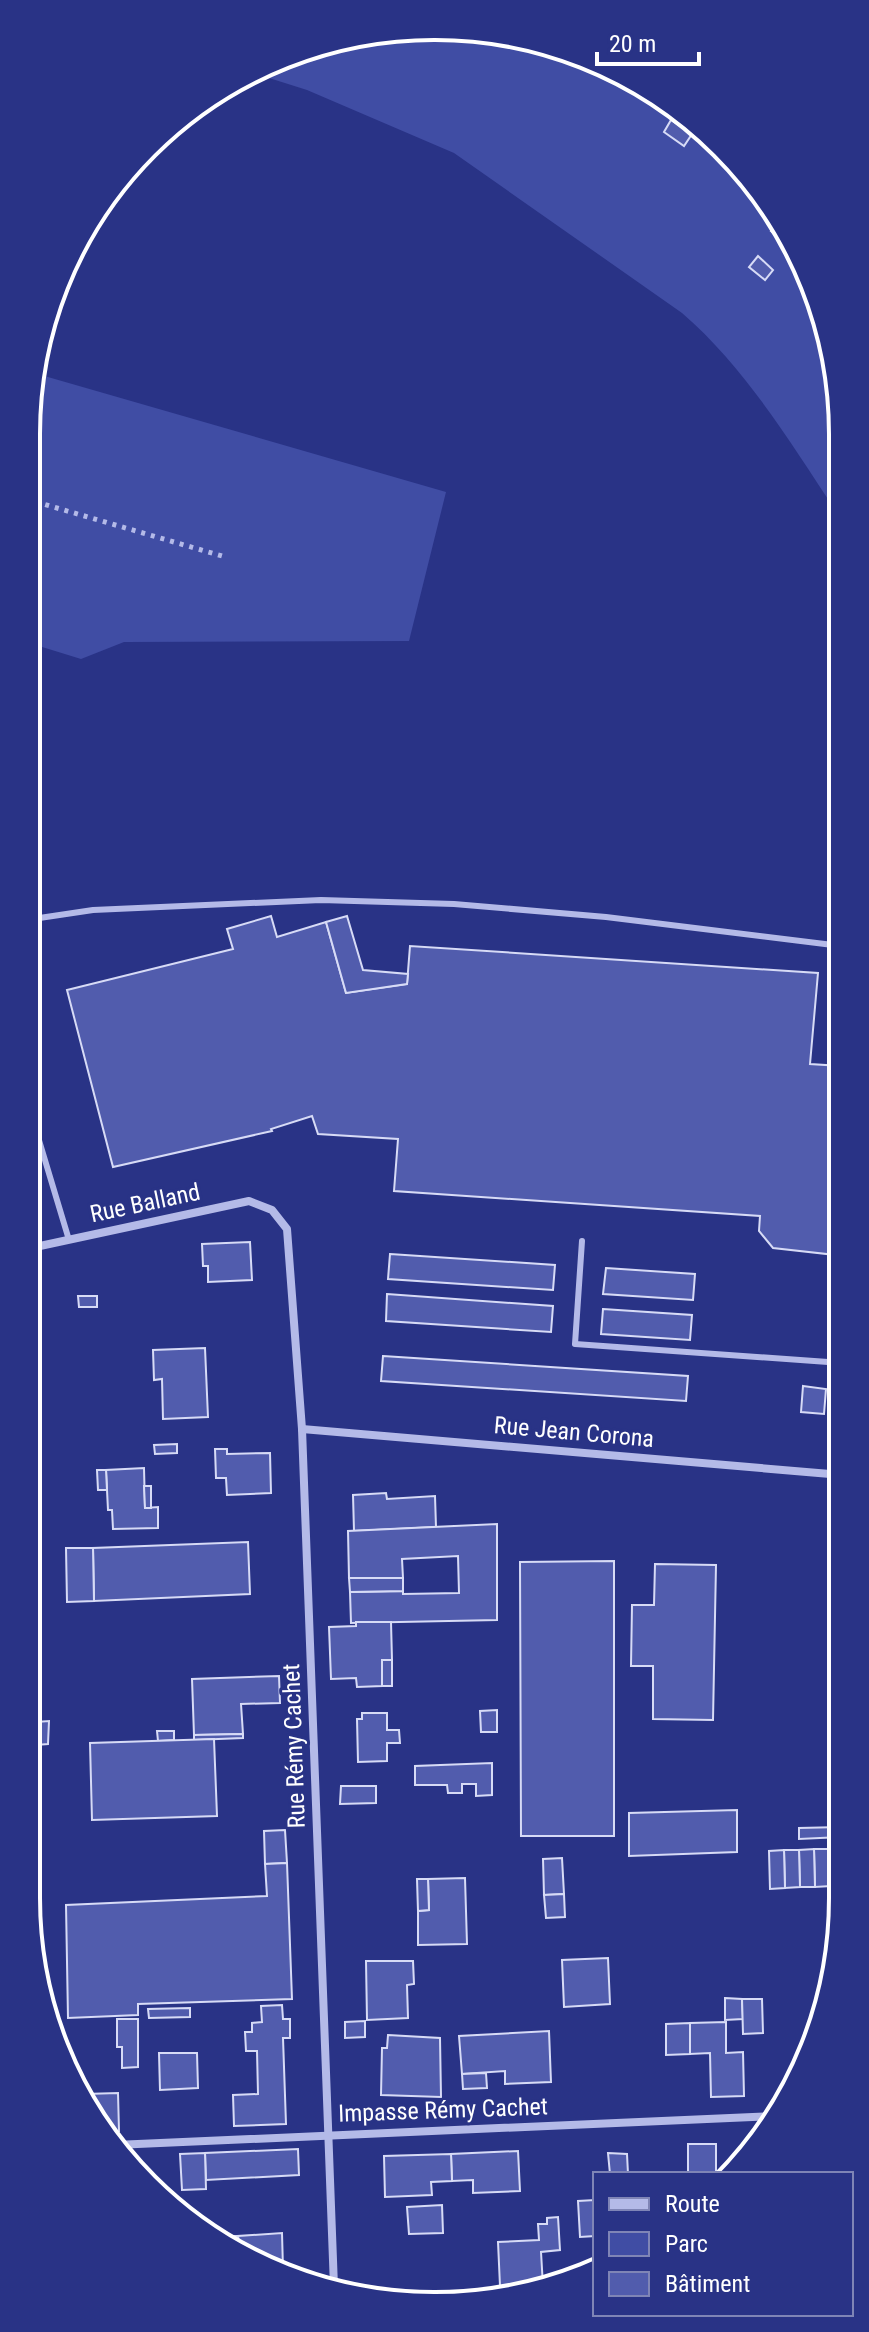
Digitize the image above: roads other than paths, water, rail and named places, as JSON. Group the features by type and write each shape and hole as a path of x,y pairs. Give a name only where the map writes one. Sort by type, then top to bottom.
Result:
{"street":[{"name":"Rue Balland","path":"40,1246 249,1201 272,1210"},
{"name":"Rue Rémy Cachet","path":"272,1210 287,1229 302,1429 334,2279"},
{"name":"Rue Jean Corona","path":"302,1429 829,1474"},
{"name":"Impasse Rémy Cachet","path":"127,2144 763,2116"}],"lane":[{"path":"40,918 93,910 306,900 439,903 606,917 829,945"},
{"path":"40,1144 69,1240"},
{"path":"582,1241 575,1344 829,1362"}]}
